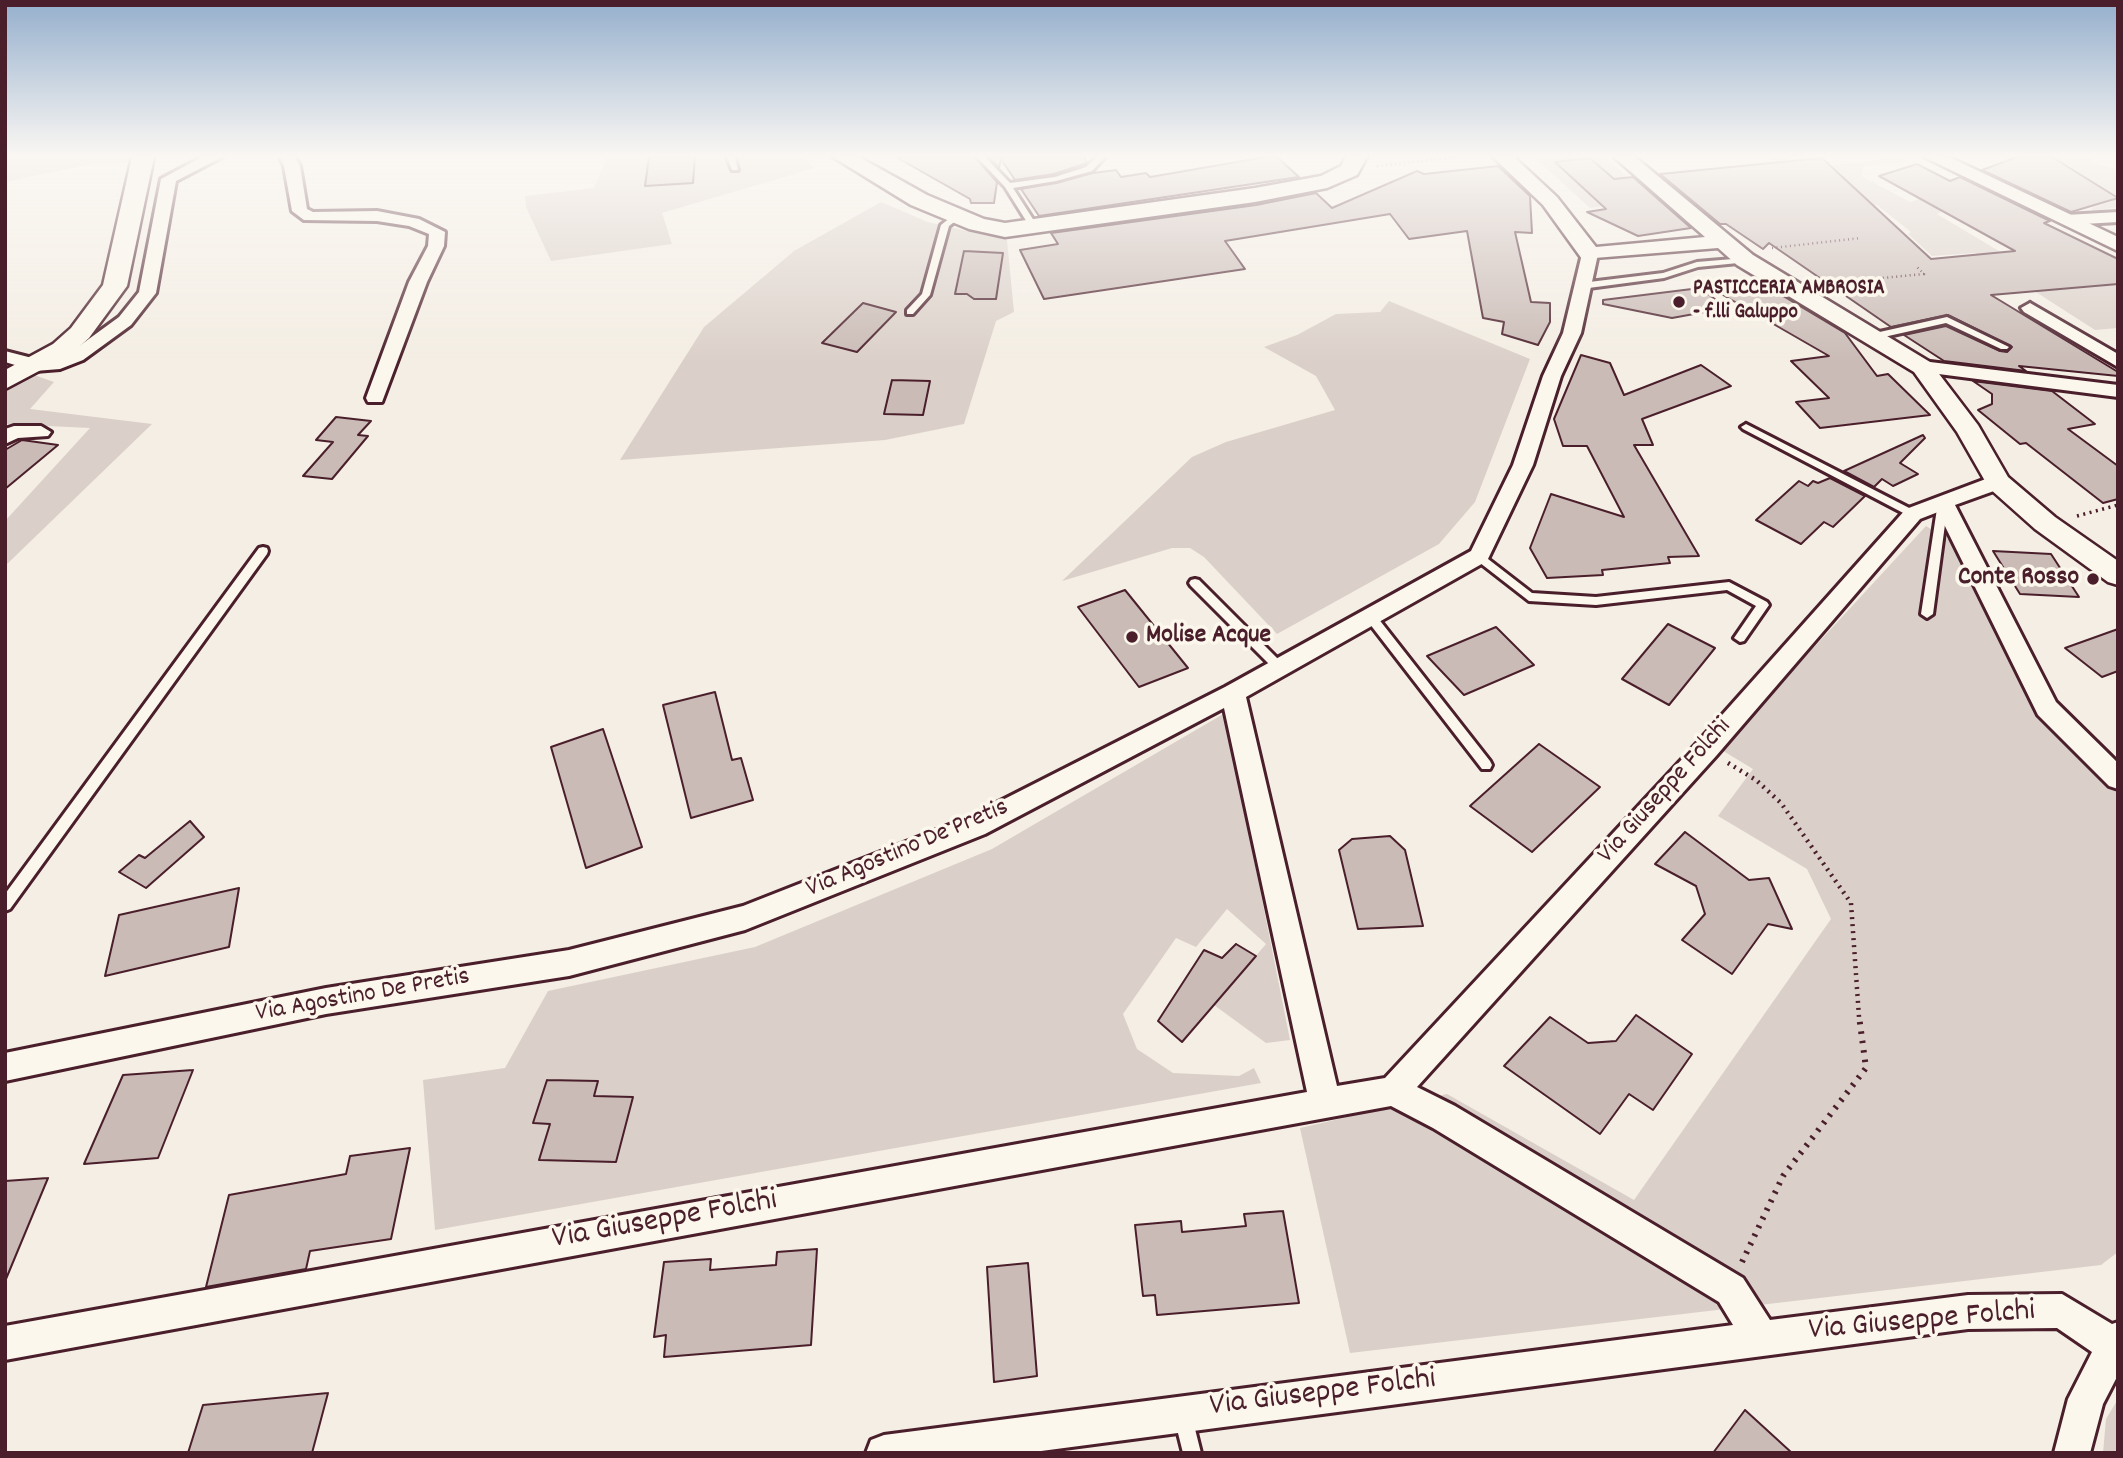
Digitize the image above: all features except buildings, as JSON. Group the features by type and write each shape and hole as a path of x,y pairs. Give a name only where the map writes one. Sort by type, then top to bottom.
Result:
{"main road":[{"path":"5,381 34,365 80,333 115,286 128,225"},
{"path":"988,225 1005,230 1048,225"}],"street":[{"path":"5,356 34,365 53,365 77,356 125,321 147,293 160,225"},
{"path":"375,398 418,282 436,246 437,232 420,225"},
{"path":"1568,225 1590,254"},
{"path":"1704,225 1736,251 1790,287 1875,336 1922,367 1969,430 1998,482 2045,523 2118,575"},
{"path":"2076,225 2118,245"},
{"path":"1590,254 1736,251"},
{"path":"1479,556 1523,465 1552,376 1572,333 1590,254"},
{"path":"2030,307 2118,362"},
{"path":"1922,367 2118,391"},
{"path":"5,438 14,432 41,432"},
{"name":"Via Giuseppe Folchi","path":"5,1343 1393,1091 1707,749 1913,514 1998,482"},
{"path":"1943,502 2046,708 2118,779"},
{"name":"Via Agostino De Pretis","path":"5,1067 326,1001 569,963 745,918 976,826 1233,693 1479,556"},
{"path":"1233,693 1325,1102"},
{"path":"1393,1091 1444,1117 1731,1290 1762,1339"},
{"name":"Via Giuseppe Folchi","path":"884,1453 1968,1312 2062,1311 2115,1342"},
{"path":"2073,1453 2086,1399 2115,1342"}],"lane":[{"path":"910,312 926,295 945,225"},
{"path":"1581,286 1664,275 1736,251"},
{"path":"1875,336 1947,320 2004,347"},
{"path":"1745,427 1913,514"},
{"path":"1927,614 1943,502"},
{"path":"5,905 263,551"},
{"path":"1479,556 1529,597 1596,601 1729,586 1763,605 1740,638"},
{"path":"1195,583 1278,666"},
{"path":"1370,615 1486,765"},
{"path":"1182,1413 1192,1453"}],"path":[{"path":"1736,251 1861,238"},
{"path":"1790,287 1924,274 1917,267"},
{"path":"1707,749 1756,780 1781,803 1851,903 1855,986 1866,1069 1783,1176 1749,1244 1731,1290"}],"shaded area":[{"path":"534,225 666,225 672,244 551,261"},
{"path":"840,225 941,225 1007,240 1014,312 996,321 964,424 885,440 620,460 704,327 794,251"},
{"path":"1902,225 1955,225 2014,260 2007,261 2044,291 2076,288 2118,277 2118,328 2095,330 1975,253 1932,256 1908,234 1911,232"},
{"path":"1389,301 1530,359 1475,502 1439,544 1277,634 1204,557 1190,548 1172,548 1062,581 1192,457 1226,442 1335,410 1316,376 1264,347 1297,335 1336,314 1380,312"},
{"path":"34,375 54,382 30,409 152,424 5,566 5,521 90,428 5,424 5,389"},
{"path":"1926,526 1951,541 2033,704 2118,794 2118,1252 2101,1265 1350,1353 1300,1128 1447,1094 1634,1200 1831,919 1807,869 1718,816 1753,769 1720,749"},
{"path":"1225,713 1290,1040 1266,1043 1214,1005 1266,944 1227,909 1196,947 1176,938 1123,1014 1137,1049 1173,1073 1239,1076 1254,1068 1261,1083 435,1230 423,1080 505,1068 548,991 755,947 992,849"},
{"path":"2118,1399 2118,1453 2103,1453 2106,1419"}],"place":[{"name":"PASTICCERIA AMBROSIA - f.lli Galuppo","path":"1679,302"},
{"name":"Conte Rosso","path":"2093,579"},
{"name":"Molise Acque","path":"1132,637"}]}
